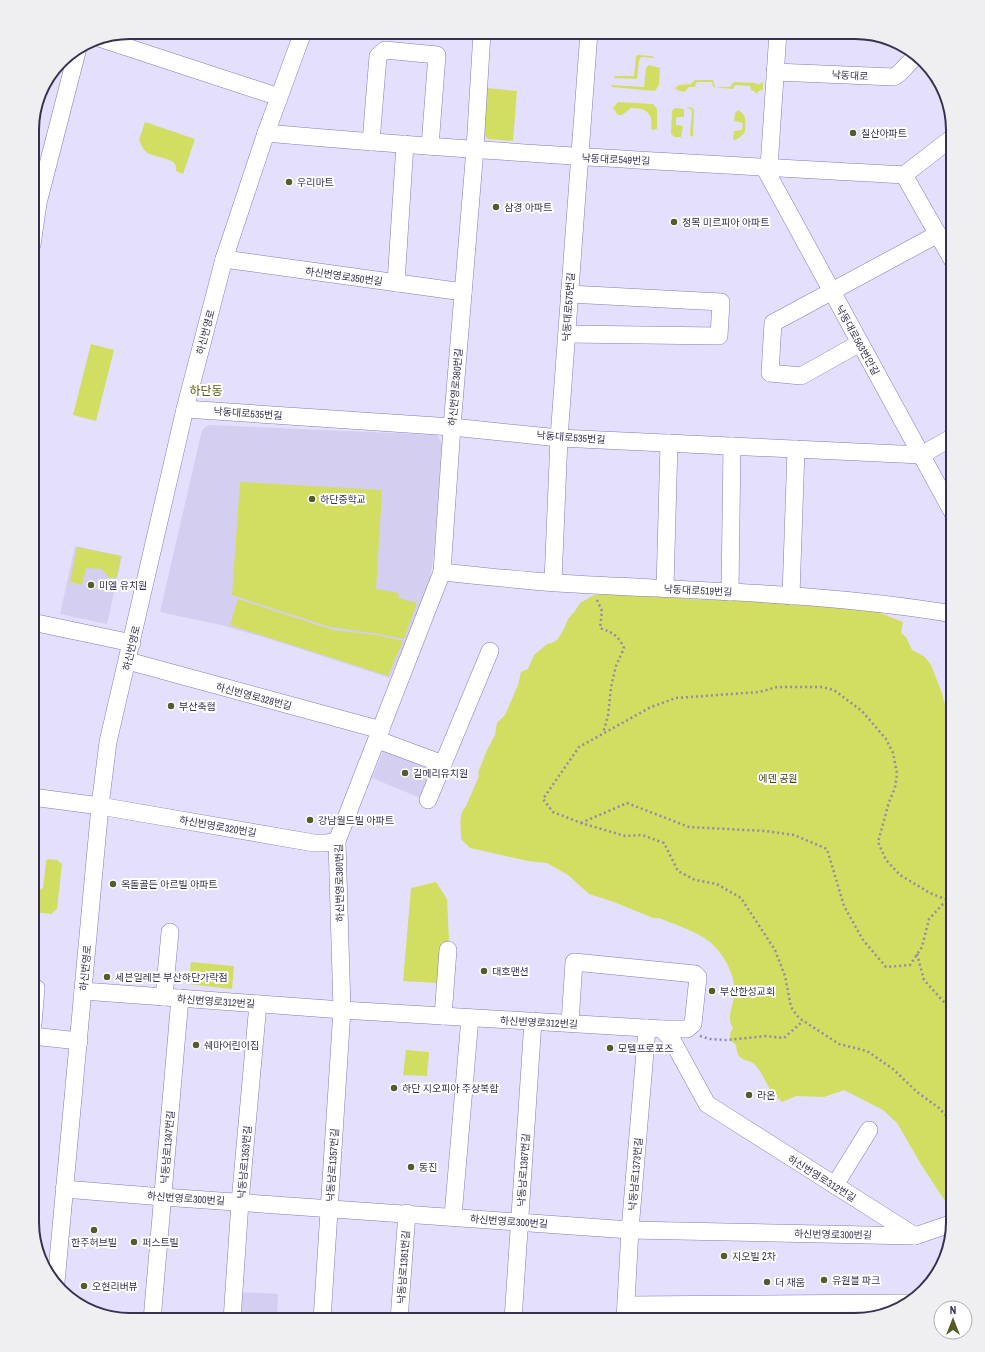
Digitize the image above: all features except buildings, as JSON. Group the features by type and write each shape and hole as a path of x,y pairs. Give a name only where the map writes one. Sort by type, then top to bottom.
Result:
{"street":[{"name":"하신번영로","path":"57,1276 100,806 108,742 128,661 184,409 224,259 266,133 300,39"},
{"name":"하신번영로380번길","path":"342,1010 337,841 380,735 442,572 452,427 475,149 482,39"},
{"name":"낙동대로575번길","path":"553,582 559,438 588,39"},
{"path":"766,167 777,39"},
{"path":"110,42 279,97"},
{"path":"371,142 378,56 385,50 437,55 430,146"},
{"path":"39,199 76,57"},
{"name":"낙동대로","path":"775,72 894,77 900,74 912,59"},
{"name":"낙동대로549번길","path":"266,133 579,157 904,175"},
{"path":"946,142 904,175 946,248"},
{"path":"396,283 405,144"},
{"name":"낙동대로563번안길","path":"766,167 831,292 946,500"},
{"path":"860,344 801,376 770,373 773,323 938,234"},
{"name":"하신번영로350번길","path":"224,259 463,292"},
{"path":"566,334 719,336 720,302 569,294"},
{"name":"낙동대로535번길","path":"184,409 452,427 559,438 921,455"},
{"path":"921,455 946,441"},
{"path":"665,588 669,443"},
{"path":"730,592 732,446"},
{"path":"791,596 796,449"},
{"name":"낙동대로519번길","path":"442,572 553,582 866,601 946,613"},
{"path":"39,623 132,643"},
{"path":"428,800 490,651"},
{"name":"하신번영로328번길","path":"128,661 380,735 443,764"},
{"name":"하신번영로320번길","path":"39,798 100,806 314,843 326,844 337,841"},
{"name":"낙동남로1347번길","path":"153,1313 163,1197 172,998 170,932"},
{"path":"443,1016 448,950"},
{"path":"570,1023 574,962 695,974 698,977 693,1024 687,1029 655,1028"},
{"name":"하신번영로312번길","path":"83,991 342,1010 655,1028 672,1040 706,1104 915,1236"},
{"name":"낙동남로1353번길","path":"232,1313 240,1202 258,1004"},
{"name":"낙동남로1357번길","path":"322,1313 342,1010"},
{"path":"452,1216 470,1018"},
{"name":"낙동남로1367번길","path":"513,1313 533,1021"},
{"name":"낙동남로1373번길","path":"626,1312 630,1230 655,1028"},
{"path":"39,1037 79,1041"},
{"path":"835,1185 869,1130"},
{"name":"하신번영로300번길","path":"64,1189 630,1230 915,1236 946,1228"},
{"name":"낙동남로1361번길","path":"400,1313 407,1213"},
{"path":"626,1312 896,1303"}],"path":[{"path":"590,584 602,611 600,628 611,632 620,639 624,648 616,666 611,687 608,716 603,734"},
{"path":"946,899 930,893 900,875 886,860 878,842 889,802 895,788 897,773 893,754 886,739 862,711 834,690 822,687 777,687 759,692 676,698 651,707 579,747 543,799 553,812 581,823 625,836 642,835 664,844 678,871 695,880 718,884 741,898 775,950 785,976 791,1007 799,1018 839,1044 867,1051 893,1069 917,1092 939,1108 946,1116"},
{"path":"581,823 627,803 689,827 794,834 827,849 844,906 863,940 886,967 910,965 922,947 929,919 943,904 946,904"},
{"path":"917,954 924,980 946,1003"},
{"path":"698,1035 710,1039 726,1040 766,1036 784,1038 803,1021"}],"shaded area":[{"name":"하단중학교","path":"208,425 437,435 442,443 434,554 429,583 419,611 390,678 221,625 160,612 202,430"},
{"name":"미엘 유치원","path":"75,546 122,556 107,624 60,614"},
{"name":"길메리유치원","path":"385,747 438,768 425,800 372,778"},
{"path":"239,1292 278,1294 277,1313 238,1313"}],"green space":[{"path":"636,56 652,56 655,58 641,57 639,61 637,79 614,78 615,76 634,76"},
{"path":"649,65 660,68 659,85 655,91 612,87 611,85 644,87 646,68"},
{"path":"695,80 713,80 715,87 730,87 734,82 756,83 758,85 763,82 763,90 758,91 757,94 751,90 750,86 735,85 733,89 713,87 712,82 698,82 696,83 695,87 689,87 683,92 675,88 679,85 691,84"},
{"path":"485,88 517,91 513,141 488,139 482,132"},
{"path":"47,94 40,117 42,106"},
{"path":"618,102 653,104 657,109 657,129 653,130 651,128 652,123 650,115 644,110 631,108 622,115 618,115 613,108"},
{"path":"686,107 691,107 694,110 693,137 690,135 692,110"},
{"path":"675,108 684,109 684,117 676,118 676,125 683,126 681,137 675,137 671,134 672,111"},
{"path":"738,110 745,117 745,132 735,140 733,139 734,131 742,130 743,123 734,121 735,113"},
{"path":"145,122 195,139 183,174 176,171 176,166 170,160 146,152 139,140"},
{"path":"91,344 114,350 96,421 73,415"},
{"path":"240,482 382,490 376,589 399,593 398,598 417,603 404,639 330,627 232,595"},
{"path":"77,547 121,556 117,577 109,578 102,569 86,568 82,585 70,582"},
{"name":"에덴 공원","path":"618,593 667,596 685,599 778,602 878,612 903,622 901,633 906,637 912,650 925,657 931,665 942,693 946,709 946,1201 922,1166 897,1123 883,1110 844,1090 824,1097 796,1096 782,1102 773,1094 756,1066 753,1063 741,1058 737,1051 736,1045 730,1037 730,1033 733,1028 730,1016 734,996 733,981 725,959 710,942 692,931 589,894 568,875 547,863 528,861 470,848 461,839 460,822 463,810 479,776 478,773 495,735 497,723 505,715 518,685 521,672 528,669 534,655 547,644 557,640 568,619 580,603 594,595"},
{"path":"238,599 333,630 376,635 403,641 388,676 230,625"},
{"path":"48,859 57,860 62,864 57,909 51,914 39,913 39,890 43,888 46,861"},
{"path":"436,882 447,899 449,940 442,946 437,983 403,981 411,888"},
{"path":"191,962 234,966 232,989 188,984"},
{"path":"406,1050 429,1052 427,1076 403,1075"}],"place":[{"name":"칠산아파트","path":"853,133"},
{"name":"우리마트","path":"289,182"},
{"name":"삼경 아파트","path":"496,207"},
{"name":"청목 미르피아 아파트","path":"674,222"},
{"name":"하단중학교","path":"312,499"},
{"name":"미엘 유치원","path":"91,585"},
{"name":"부산축협","path":"171,706"},
{"name":"길메리유치원","path":"405,773"},
{"name":"강남월드빌 아파트","path":"310,820"},
{"name":"옥돌골든 아르빌 아파트","path":"113,884"},
{"name":"대호맨션","path":"484,971"},
{"name":"세븐일레븐 부산하단가락점","path":"107,977"},
{"name":"부산한성교회","path":"712,991"},
{"name":"쉐마어린이집","path":"196,1045"},
{"name":"모텔프로포즈","path":"610,1048"},
{"name":"하단 지오피아 주상복합","path":"394,1088"},
{"name":"라온","path":"749,1095"},
{"name":"동진","path":"411,1167"},
{"name":"한주허브빌","path":"94,1230"},
{"name":"퍼스트빌","path":"134,1242"},
{"name":"지오빌 2차","path":"724,1256"},
{"name":"유원블 파크","path":"824,1280"},
{"name":"더 채움","path":"767,1282"},
{"name":"오현리버뷰","path":"84,1286"}],"district":[{"name":"하단동","path":"206,391"}]}
